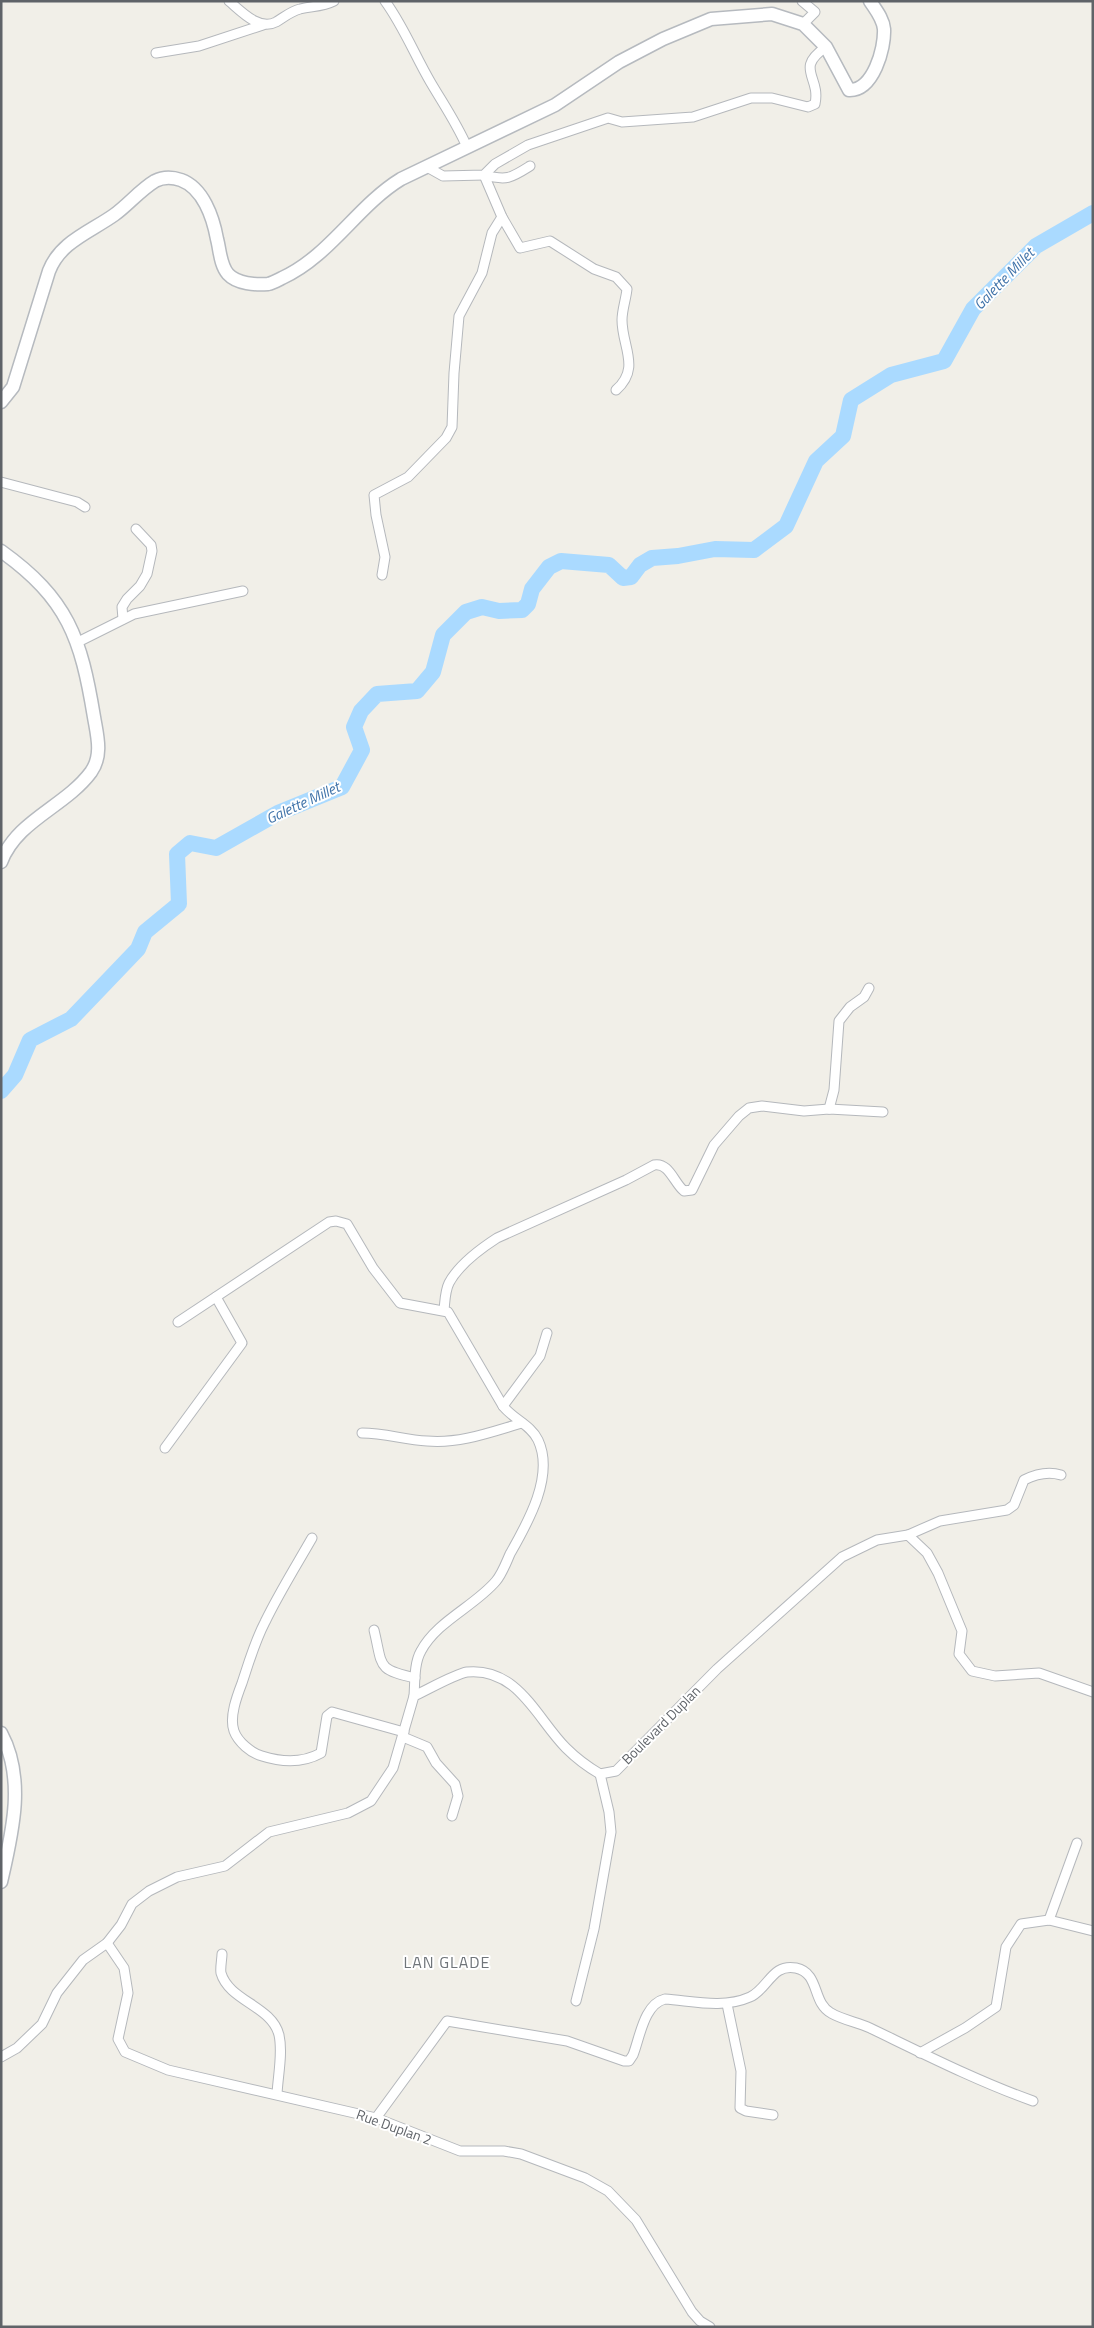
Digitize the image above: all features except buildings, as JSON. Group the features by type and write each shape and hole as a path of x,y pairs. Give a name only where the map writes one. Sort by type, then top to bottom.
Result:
{"street":[{"path":"229,1 263,25"},
{"path":"156,52 189,48 263,25 270,25 300,9 323,6 334,1"},
{"path":"385,1 410,41 430,82 456,121 468,147"},
{"path":"802,1 815,12 803,24"},
{"path":"1,402 13,386 49,271 57,254 65,246 113,215 155,181 164,178 176,178 186,182 196,190 209,212 217,236 221,261 228,274 236,280 269,284 294,272 329,245 389,186 555,105 628,58 663,39 711,19 772,14 803,24 826,47 849,90 856,90 870,80 880,53 884,28 879,14 870,1"},
{"path":"484,175 495,164 528,145 608,118 622,122 693,117 751,98 772,98 808,107 815,104 817,95 810,72 811,62 813,56 826,47"},
{"path":"427,167 443,176 484,175 506,179 514,177 530,166"},
{"path":"484,175 502,217 520,248 550,241 594,269 616,277 627,289 622,329 630,360 624,383 616,390"},
{"path":"382,575 384,557 374,495 408,477 446,438 452,427 459,316 482,273 492,233 502,217"},
{"path":"1,482 77,502 85,507"},
{"path":"123,619 122,607 126,599 140,586 147,574 152,551 151,545 136,530"},
{"path":"1,550 41,583 66,618 78,642 88,683 99,752 92,771 63,801 24,829 12,841 2,858"},
{"path":"78,642 123,619 145,611 243,591"},
{"path":"829,1109 834,1090 839,1021 850,1007 864,996 869,988"},
{"path":"444,1310 448,1284 455,1274 484,1247 497,1238 658,1164 666,1167 684,1191 692,1190 714,1145 739,1116 749,1108 762,1106 804,1111 829,1109 883,1112"},
{"path":"1,2057 17,2048 42,2024 57,1993 83,1960 107,1943 121,1925 132,1904 149,1890 177,1877 224,1866 269,1832 348,1813 371,1801 393,1768 414,1696 420,1651 435,1633 496,1581 532,1515 543,1462 535,1434 514,1419 503,1406 451,1317 444,1310 400,1303 373,1268 347,1224 336,1221 329,1222 178,1322"},
{"path":"165,1448 242,1343 216,1297"},
{"path":"503,1406 540,1356 546,1333"},
{"path":"362,1433 390,1434 438,1442 461,1440 522,1423"},
{"name":"Boulevard Duplan","path":"600,1774 616,1771 718,1668 842,1557 878,1540 908,1535 940,1521 1007,1510 1014,1505 1024,1480 1034,1475 1053,1472 1061,1475"},
{"path":"908,1535 927,1553 938,1573 962,1631 959,1654 972,1671 995,1676 1039,1672 1093,1692"},
{"path":"312,1538 265,1622 253,1649 238,1696 233,1718 234,1732 244,1746 260,1755 281,1761 307,1759 321,1753 327,1716 332,1712 403,1734 427,1747 436,1763 455,1784 458,1796 452,1816"},
{"path":"374,1630 382,1663 386,1669 390,1672 415,1678"},
{"path":"414,1696 466,1672 489,1673 520,1690 566,1748 600,1774 609,1812 611,1832 594,1928 576,2001"},
{"path":"1,1733 10,1749 14,1778 15,1818 1,1882"},
{"path":"1049,1920 1077,1842"},
{"path":"920,2053 965,2028 996,2007 1006,1947 1020,1924 1049,1920 1093,1931"},
{"name":"Rue Duplan 2","path":"107,1943 124,1968 128,1993 118,2040 125,2052 168,2070 376,2118 460,2151 504,2151 520,2154 586,2178 608,2192 636,2220 660,2256 692,2312 700,2321 710,2327"},
{"path":"222,1954 221,1973 231,1988 262,2011 272,2022 279,2034 277,2094"},
{"path":"376,2118 447,2021 567,2041 624,2061 629,2060 634,2055 650,2009 656,2001 665,1999 727,2004 752,1996 758,1992 780,1968 797,1968 813,1979 821,2003 829,2012 867,2026 920,2053 1001,2090 1032,2101"},
{"path":"727,2004 741,2071 740,2108 746,2111 773,2115"}],"waterway":[{"name":"Galette Millet","path":"1,1091 15,1075 30,1040 71,1019 138,949 145,932 179,904 177,854 190,843 216,848 278,813 342,787 362,750 354,727 361,711 377,694 417,691 433,672 443,635 466,612 482,607 499,611 522,610 528,604 532,589 549,567 561,561 609,565 623,578 631,577 640,565 652,558 678,556 715,549 754,550 786,526 816,461 843,436 851,400 891,375 944,361 973,309 1036,246 1093,213"}],"district":[{"name":"LAN GLADE","path":"447,1962"}]}
